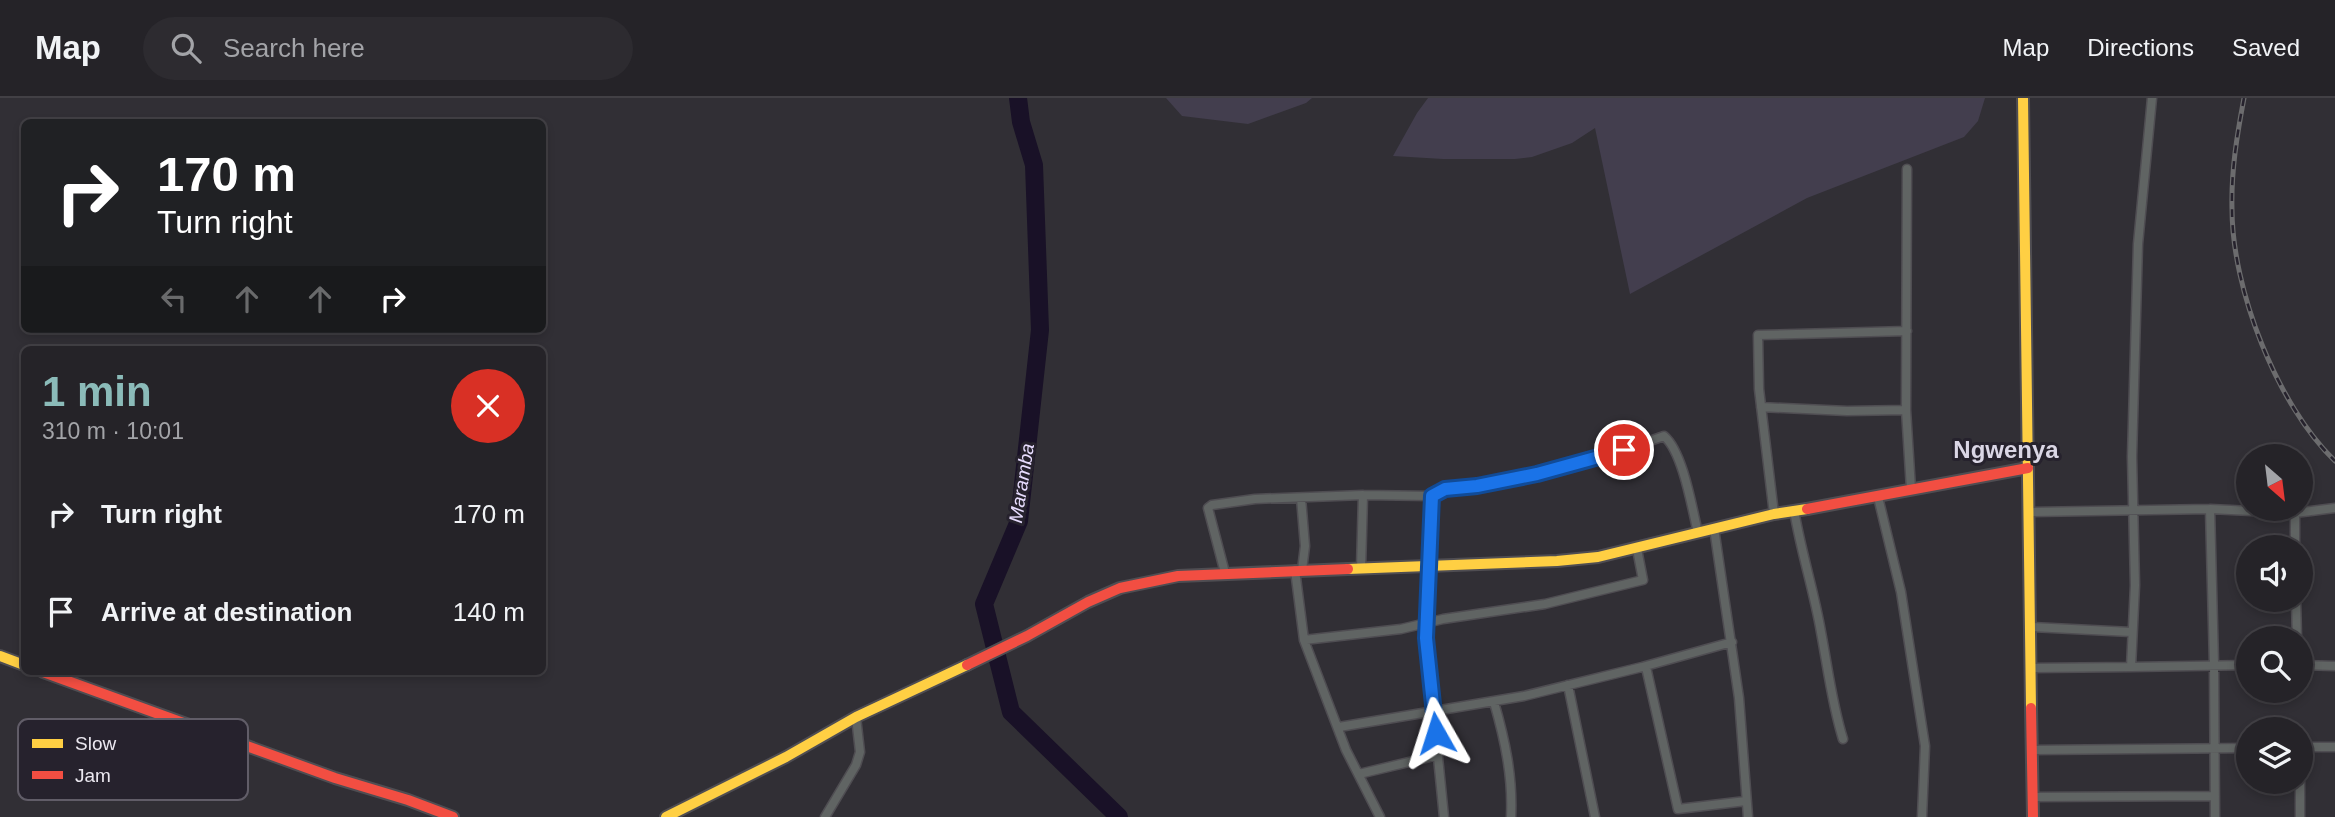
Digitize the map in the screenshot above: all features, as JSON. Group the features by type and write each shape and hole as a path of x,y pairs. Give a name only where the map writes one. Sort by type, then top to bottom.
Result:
{"street":[{"path":"2023,98 2033,817"},
{"path":"2131,667 2135,585 2132,510 2138,244 2152,98"},
{"path":"1907,169 1906,410 1912,489"},
{"path":"1774,514 1761,407 1758,335 1907,331"},
{"path":"1761,407 1847,411 1906,410"},
{"path":"1225,573 1208,508 1231,501 1363,495 1432,496 1445,489 1477,486 1559,468 1664,436 1671,441 1677,454 1698,533"},
{"path":"666,817 786,757 856,717 960,669 1120,588 1178,576 1557,561 1598,557 1774,514 1878,498 1912,489 2028,468"},
{"path":"1362,569 1363,495"},
{"path":"1432,496 1426,623 1444,817"},
{"path":"1301,498 1304,546 1298,570 1299,615 1304,640 1346,750 1380,817"},
{"path":"1878,498 1900,592 1925,746 1922,817"},
{"path":"2314,511 2335,508"},
{"path":"2210,509 2215,817"},
{"path":"1794,510 1822,635 1829,687 1843,739"},
{"path":"2028,512 2236,510"},
{"path":"1714,528 1740,698 1748,817"},
{"path":"1304,640 1389,631 1545,604 1643,580 1637,549"},
{"path":"2030,627 2131,632"},
{"path":"1339,727 1494,702 1646,667 1732,642"},
{"path":"0,656 21,664"},
{"path":"2031,668 2236,664"},
{"path":"2313,665 2335,666"},
{"path":"1646,667 1678,809 1746,801"},
{"path":"51,675 172,719"},
{"path":"1568,685 1595,817"},
{"path":"1494,702 1508,754 1511,817"},
{"path":"825,817 856,765 860,752 856,717"},
{"path":"248,746 453,817"},
{"path":"2313,747 2335,747"},
{"path":"2033,750 2236,748"},
{"path":"1359,774 1438,755"},
{"path":"2300,794 2300,817"},
{"path":"2033,797 2215,796"}],"shaded area":[{"path":"1166,98 1312,98 1306,103 1248,124 1182,116"},
{"path":"1428,98 1985,98 1978,121 1964,137 1807,198 1630,294 1595,128 1572,143 1532,157 1443,159 1393,156"}],"waterway":[{"name":"Maramba","path":"1018,98 1021,122 1034,165 1040,330 1019,521 984,604 1011,712 1119,817"}],"railway":[{"path":"2244,98 2235,153 2232,195 2234,240 2240,274 2249,309 2277,378 2294,409 2335,461"}],"traffic: slow":[{"path":"2023,98 2031,708"},
{"path":"1348,569 1598,557 1774,514 1807,509"},
{"path":"0,656 21,664"},
{"path":"666,817 786,757 856,717 967,665"}],"traffic: jam":[{"path":"1807,509 2028,468"},
{"path":"967,665 1120,588 1178,576 1348,569"},
{"path":"51,675 172,719"},
{"path":"2031,708 2033,817"},
{"path":"248,746 453,817"}],"district":[{"name":"Ngwenya","path":"2006,450"}],"route":[{"path":"1436,733 1426,638 1432,496 1445,489 1477,486 1537,474 1624,450"}]}
